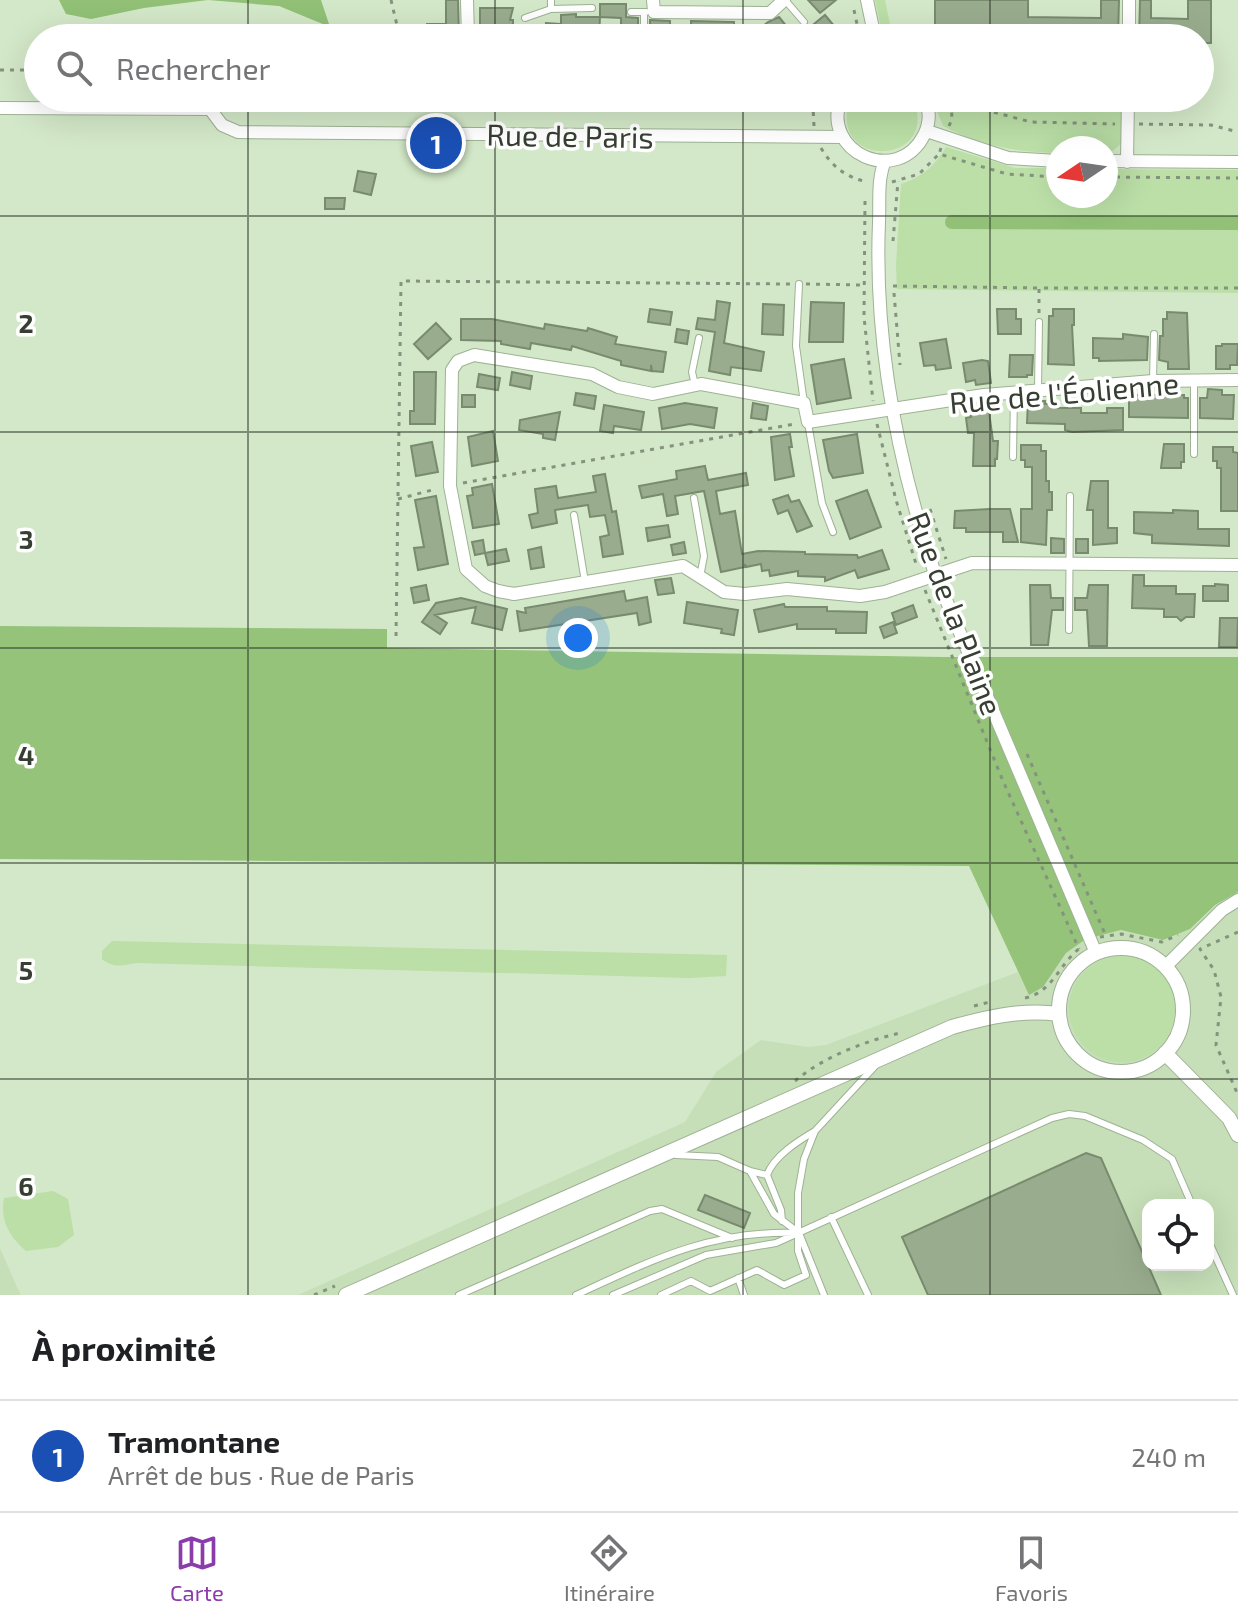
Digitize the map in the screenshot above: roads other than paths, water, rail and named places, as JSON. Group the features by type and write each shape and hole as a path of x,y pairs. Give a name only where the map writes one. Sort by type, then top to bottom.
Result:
{"street":[{"path":"467,0 468,24"},
{"path":"650,8 770,13 785,0"},
{"path":"867,0 872,24"},
{"path":"1129,0 1129,24"},
{"path":"0,108 24,108"},
{"name":"Rue de Paris","path":"212,112 222,125 238,132 843,137"},
{"path":"838,112 837,119 843,137 857,153 870,160 885,161 910,153 920,143 927,131 928,112"},
{"path":"1127,162 1128,112"},
{"path":"927,131 1008,158 1046,160"},
{"name":"Rue de la Plaine","path":"885,161 880,183 877,266 891,411 915,516 935,574 1096,953"},
{"path":"1118,162 1238,162"},
{"path":"808,422 804,403 701,384 653,394 618,387 592,374 474,355 458,361 452,370 450,486 466,569 485,586 514,594 683,566 724,592 745,594 787,589 860,596 885,592 972,563 1238,565"},
{"name":"Rue de l'Éolienne","path":"808,422 1014,392 1153,381 1238,380"},
{"path":"1166,966 1222,910 1238,900"},
{"path":"1113,948 1149,954 1166,966 1176,981 1182,999 1182,1019 1177,1037 1165,1053 1149,1065 1130,1072 1109,1071 1090,1064 1074,1051 1063,1034 1059,1014 1060,995 1067,978 1079,963 1113,948"},
{"path":"346,1295 952,1027 991,1016 1030,1011 1059,1014"},
{"path":"1165,1053 1229,1118 1238,1135"}],"lane":[{"path":"551,0 551,9"},
{"path":"785,0 804,22"},
{"path":"525,18 551,9 592,8"},
{"path":"631,12 650,8"},
{"path":"799,284 796,346 804,403"},
{"path":"1038,390 1039,322"},
{"path":"1153,381 1154,334"},
{"path":"695,385 692,372 699,338"},
{"path":"1194,381 1194,454"},
{"path":"1013,457 1014,392"},
{"path":"808,422 822,503 833,532"},
{"path":"1069,630 1070,496"},
{"path":"694,498 704,556 700,577"},
{"path":"574,515 585,582"},
{"path":"782,1221 781,1210 767,1175 770,1168 795,1143 815,1131 887,1054"},
{"path":"613,1295 706,1255 776,1243 1052,1118 1069,1114 1085,1116 1143,1140 1172,1159 1189,1199"},
{"path":"784,1285 806,1275 798,1251 798,1193 815,1131"},
{"path":"656,1157 705,1154 728,1159 750,1171 767,1175"},
{"path":"750,1171 774,1214 799,1233 824,1295"},
{"path":"459,1295 650,1211 662,1209 732,1238"},
{"path":"831,1217 868,1295"},
{"path":"576,1295 686,1247 732,1238 799,1233"},
{"path":"1214,1253 1233,1295"},
{"path":"661,1295 674,1292 691,1281 711,1293 757,1270 784,1285 788,1295"},
{"path":"738,1278 744,1295"}],"waterway":[{"path":"952,222 1238,223"}],"place":[{"name":"Tramontane","path":"436,143"}]}
